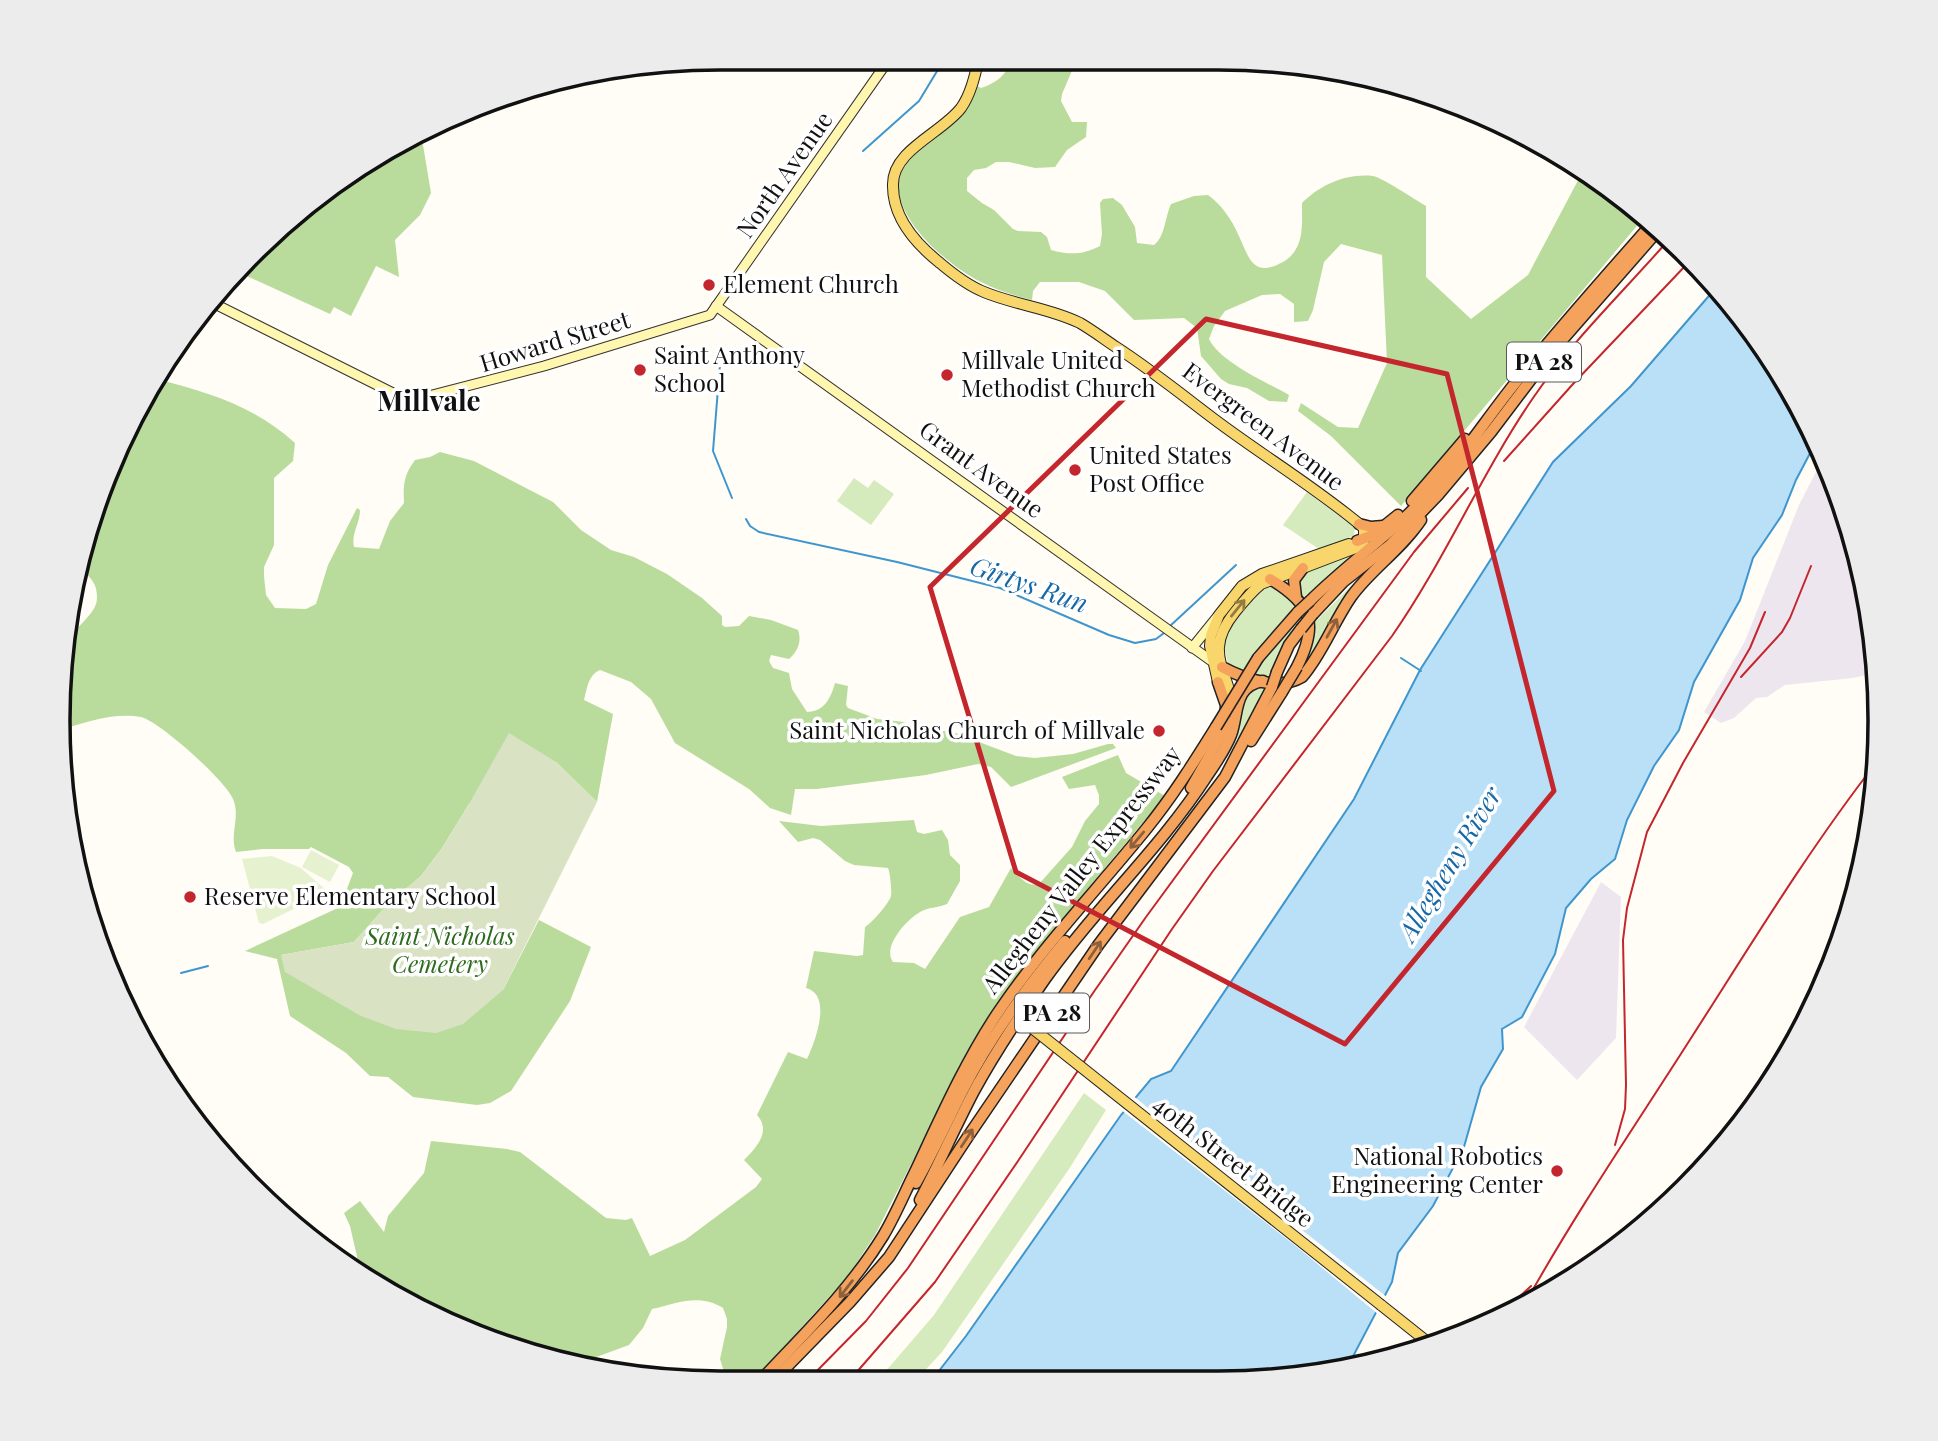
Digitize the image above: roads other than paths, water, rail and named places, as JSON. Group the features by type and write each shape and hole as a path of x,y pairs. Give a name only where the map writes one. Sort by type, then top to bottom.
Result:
{"highway":[{"name":"Allegheny Valley Expressway","path":"770,1371 837,1300 864,1265 885,1233 953,1089 995,1018 1064,923 1104,880 1170,799 1258,657 1297,612 1331,580 1384,538 1428,495 1518,379 1646,231"},
{"name":"PA 28","path":"783,1371 850,1302 889,1256 1099,944 1224,777 1243,748 1289,645 1301,629 1343,582 1390,545 1438,495 1491,432 1550,354 1652,237"},
{"path":"1361,540 1389,523 1420,492 1518,379"},
{"path":"885,1233 934,1152 963,1091 1066,952 1165,834 1205,780 1226,746 1244,691 1254,682 1272,687 1302,677 1351,597 1365,579 1411,536 1438,495"},
{"path":"1359,524 1371,527 1389,523"},
{"path":"1296,597 1294,580 1303,568"},
{"path":"1270,579 1296,597 1307,611 1310,629 1309,640 1297,667 1272,687"},
{"path":"1217,665 1272,687"},
{"path":"1038,974 1152,841 1195,782 1225,728 1226,705 1218,682"},
{"path":"889,1256 975,1089 1019,1018 1038,974 1053,948 1104,880"}],"main road":[{"name":"Evergreen Avenue","path":"976,70 973,84 960,108 949,121 902,158 896,166 893,176 894,201 913,237 940,263 982,292 1064,316 1082,324 1173,386 1359,524"},
{"path":"1218,682 1219,640 1225,624 1251,592 1270,579 1358,547 1364,528 1359,524"},
{"path":"1235,716 1233,701 1210,646 1211,635 1219,615 1242,586 1252,579 1361,540"},
{"name":"40th Street Bridge","path":"1019,1018 1422,1338"}],"street":[{"name":"North Avenue","path":"710,315 882,70"},
{"name":"Howard Street","path":"219,306 409,401 519,373 710,315"},
{"name":"Grant Avenue","path":"716,306 1217,665"},
{"path":"1192,648 1219,615"}],"water":[{"name":"Allegheny River","path":"1710,295 1734,325 1781,395 1810,453 1782,515 1753,558 1740,600 1694,682 1679,730 1654,766 1627,820 1615,859 1591,879 1566,908 1555,954 1522,1017 1502,1029 1503,1049 1481,1087 1464,1147 1433,1206 1398,1253 1392,1282 1353,1357 1260,1370 939,1371 1121,1115 1151,1079 1171,1071 1354,799 1420,670 1553,462 1631,386"}],"waterway":[{"name":"Girtys Run","path":"863,151 919,101 938,70"},
{"name":"Girtys Run","path":"720,364 713,451 732,498"},
{"name":"Girtys Run","path":"746,519 750,526 759,532 1000,588 1109,635 1135,643 1156,639 1164,633"},
{"name":"Girtys Run","path":"1170,626 1236,565"},
{"name":"Girtys Run","path":"1401,658 1421,671"},
{"path":"181,973 208,966"}],"railway":[{"path":"858,1371 935,1282 1213,871 1392,636 1429,577 1514,427 1548,377 1662,247"},
{"path":"1504,461 1683,268"},
{"path":"817,1371 866,1321 908,1268 1146,917 1414,552 1468,488"},
{"path":"1741,677 1782,632 1811,566"},
{"path":"1615,1145 1625,1109 1626,1085 1623,940 1627,908 1647,832 1683,763 1750,648 1765,612"},
{"path":"1533,1289 1587,1199 1782,897 1865,777"},
{"path":"1520,1296 1531,1286"}],"place":[{"name":"Element Church","path":"709,285"},
{"name":"Saint Anthony School","path":"640,370"},
{"name":"Millvale United Methodist Church","path":"947,375"},
{"name":"United States Post Office","path":"1075,470"},
{"name":"Saint Nicholas Church of Millvale","path":"1159,731"},
{"name":"Reserve Elementary School","path":"190,897"},
{"name":"National Robotics Engineering Center","path":"1557,1171"}],"district":[{"name":"Millvale","path":"429,401"}],"park label":[{"name":"Saint Nicholas Cemetery","path":"440,951"}]}
